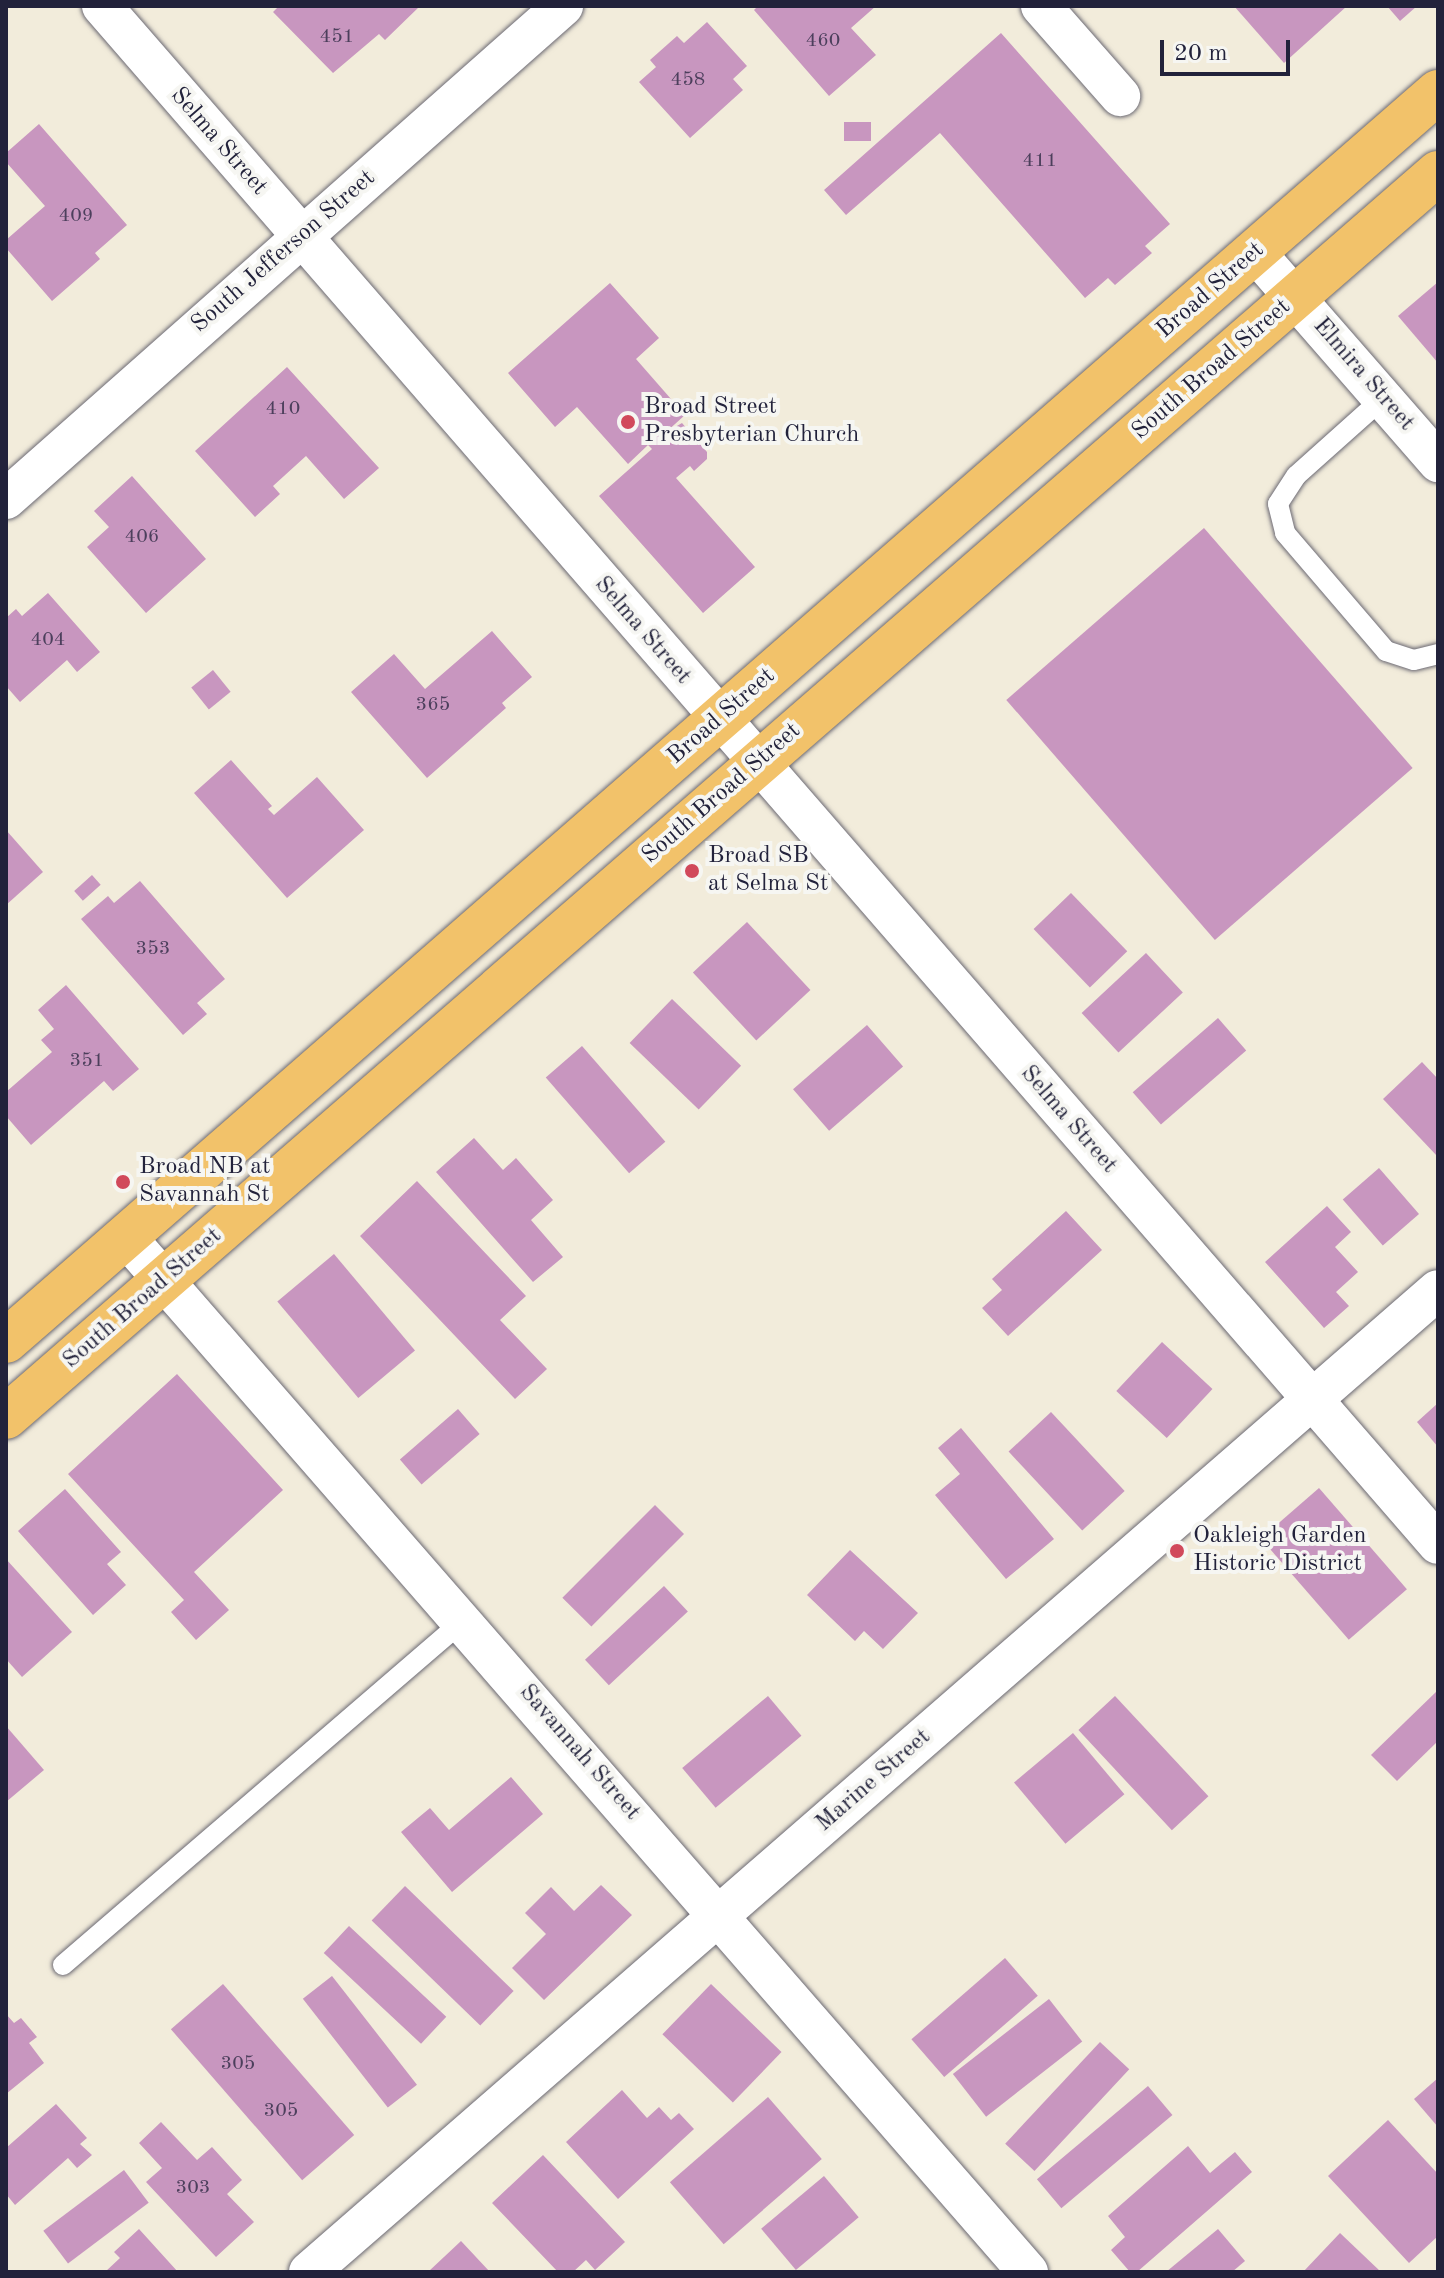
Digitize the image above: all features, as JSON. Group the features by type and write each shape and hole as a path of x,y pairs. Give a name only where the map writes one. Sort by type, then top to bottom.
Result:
{"main road":[{"name":"Broad Street","path":"6,1341 1438,92"},
{"name":"South Broad Street","path":"6,1417 1438,173"}],"street":[{"name":"Selma Street","path":"102,6 719,720 1438,1544"},
{"name":"South Jefferson Street","path":"6,499 563,6"},
{"path":"1041,6 1120,96"},
{"name":"Elmira Street","path":"1255,252 1438,462"},
{"name":"Savannah Street","path":"126,1237 1028,2272"},
{"name":"Marine Street","path":"309,2272 1438,1290"}],"lane":[{"path":"1382,399 1296,476 1278,504 1285,533 1386,651 1414,660 1438,654"},
{"path":"63,1965 463,1621"}],"building":[{"path":"279,6 420,6 385,40 379,34 333,73 273,12"},
{"path":"758,6 876,6 851,28 876,55 829,96 754,10"},
{"path":"1234,6 1347,6 1284,63"},
{"path":"1387,6 1417,6 1400,21"},
{"path":"707,22 747,66 733,79 743,90 690,138 639,82 656,67 650,60 677,36 684,43"},
{"path":"1001,33 1170,224 1145,246 1152,253 1115,285 1108,278 1085,298 940,133 846,215 824,190"},
{"path":"844,122 871,122 871,141 844,141"},
{"path":"39,124 127,225 95,253 100,259 52,301 6,248 6,240 45,206 6,162 6,153"},
{"path":"1438,282 1438,363 1398,316"},
{"path":"610,283 659,338 636,359 685,415 665,433 682,423 707,452 707,459 694,471 690,466 676,478 755,567 703,613 599,496 652,449 648,445 628,464 577,407 555,427 508,373"},
{"path":"287,367 379,468 344,499 306,456 273,486 280,494 255,517 195,451"},
{"path":"132,476 206,559 146,613 87,547 109,527 94,511"},
{"path":"1204,528 1413,768 1215,940 1006,700"},
{"path":"48,593 100,652 77,672 67,660 20,702 6,686 6,618 16,609 22,616"},
{"path":"492,631 532,677 502,703 506,708 427,778 351,692 394,654 425,689"},
{"path":"213,670 231,692 209,709 191,688"},
{"path":"231,760 272,806 268,809 274,815 317,777 364,830 287,898 194,793"},
{"path":"6,830 43,872 6,905"},
{"path":"92,875 101,885 83,901 74,891"},
{"path":"140,881 225,979 197,1003 207,1014 183,1035 81,919 108,896 114,903"},
{"path":"1071,893 1127,951 1090,987 1034,929"},
{"path":"747,922 810,990 756,1040 693,972"},
{"path":"1146,953 1183,992 1118,1053 1082,1013"},
{"path":"66,985 139,1069 113,1091 104,1081 31,1145 6,1116 6,1092 52,1052 41,1040 54,1029 38,1010"},
{"path":"672,999 741,1066 699,1110 630,1043"},
{"path":"1218,1018 1246,1050 1161,1125 1133,1092"},
{"path":"867,1025 903,1067 829,1131 793,1089"},
{"path":"582,1046 665,1142 629,1173 546,1077"},
{"path":"1422,1062 1438,1079 1438,1157 1383,1099"},
{"path":"474,1138 503,1170 516,1158 553,1200 531,1220 563,1257 533,1282 436,1172"},
{"path":"1379,1168 1419,1214 1383,1246 1343,1199"},
{"path":"417,1181 526,1296 500,1320 547,1369 515,1399 360,1236"},
{"path":"1327,1206 1351,1232 1335,1247 1358,1272 1336,1292 1349,1306 1324,1328 1265,1262"},
{"path":"1066,1211 1102,1250 1008,1336 982,1308 1002,1290 992,1279"},
{"path":"334,1254 415,1351 358,1398 277,1302"},
{"path":"1162,1342 1212,1389 1167,1438 1116,1391"},
{"path":"177,1374 283,1490 194,1572 229,1610 196,1640 171,1612 184,1600 68,1474"},
{"path":"1438,1403 1438,1447 1417,1422"},
{"path":"458,1409 480,1434 422,1484 400,1460"},
{"path":"1051,1412 1125,1491 1082,1531 1009,1452"},
{"path":"961,1428 1054,1539 1006,1579 935,1495 960,1474 938,1448"},
{"path":"1319,1488 1407,1589 1349,1640 1261,1539"},
{"path":"65,1489 121,1552 107,1564 126,1585 93,1615 18,1531"},
{"path":"655,1505 684,1534 591,1627 562,1598"},
{"path":"850,1550 918,1613 883,1649 864,1631 855,1641 807,1595"},
{"path":"6,1559 72,1632 22,1677 6,1659"},
{"path":"664,1586 688,1612 609,1685 585,1660"},
{"path":"1438,1690 1438,1741 1397,1781 1371,1755"},
{"path":"768,1696 801,1736 716,1808 682,1768"},
{"path":"1115,1696 1208,1796 1172,1830 1078,1730"},
{"path":"6,1726 44,1770 6,1802"},
{"path":"1073,1733 1124,1794 1065,1844 1014,1782"},
{"path":"511,1777 543,1814 452,1892 401,1832 430,1808 449,1830"},
{"path":"601,1885 632,1915 544,2000 512,1968 546,1934 525,1913 551,1887 574,1911"},
{"path":"405,1886 514,1991 480,2025 372,1921"},
{"path":"349,1926 446,2017 421,2044 324,1953"},
{"path":"1005,1958 1038,1996 944,2077 911,2039"},
{"path":"332,1976 417,2085 388,2108 303,1999"},
{"path":"223,1984 354,2135 302,2180 171,2029"},
{"path":"711,1984 781,2052 733,2102 662,2034"},
{"path":"1049,1999 1082,2042 986,2117 953,2074"},
{"path":"6,2014 14,2023 21,2018 37,2037 29,2043 44,2063 6,2094"},
{"path":"1100,2042 1129,2069 1034,2171 1005,2144"},
{"path":"1438,2078 1438,2127 1414,2099"},
{"path":"1148,2086 1172,2115 1061,2208 1037,2179"},
{"path":"622,2090 647,2118 659,2107 671,2120 679,2113 694,2129 618,2199 566,2142"},
{"path":"768,2097 822,2159 724,2244 670,2182"},
{"path":"56,2104 87,2138 80,2144 92,2155 77,2168 68,2158 15,2205 6,2194 6,2148"},
{"path":"1388,2120 1438,2174 1438,2236 1409,2263 1328,2176"},
{"path":"161,2122 197,2160 212,2147 242,2180 227,2194 254,2222 216,2257 146,2182 162,2168 139,2143"},
{"path":"1188,2146 1210,2173 1235,2152 1252,2172 1137,2272 1130,2272 1111,2250 1125,2237 1108,2216"},
{"path":"543,2155 625,2242 595,2270 586,2260 573,2272 558,2272 492,2203"},
{"path":"124,2170 149,2203 68,2264 43,2231"},
{"path":"824,2176 859,2217 796,2270 761,2229"},
{"path":"139,2229 178,2272 105,2272 120,2258 114,2252"},
{"path":"1218,2229 1245,2261 1232,2272 1166,2272"},
{"path":"1340,2233 1381,2272 1303,2272"},
{"path":"461,2241 490,2272 428,2272"}],"place":[{"name":"Broad Street Presbyterian Church","path":"628,422"},
{"name":"Broad SB at Selma St","path":"692,871"},
{"name":"Broad NB at Savannah St","path":"123,1182"},
{"name":"Oakleigh Garden Historic District","path":"1177,1551"}]}
